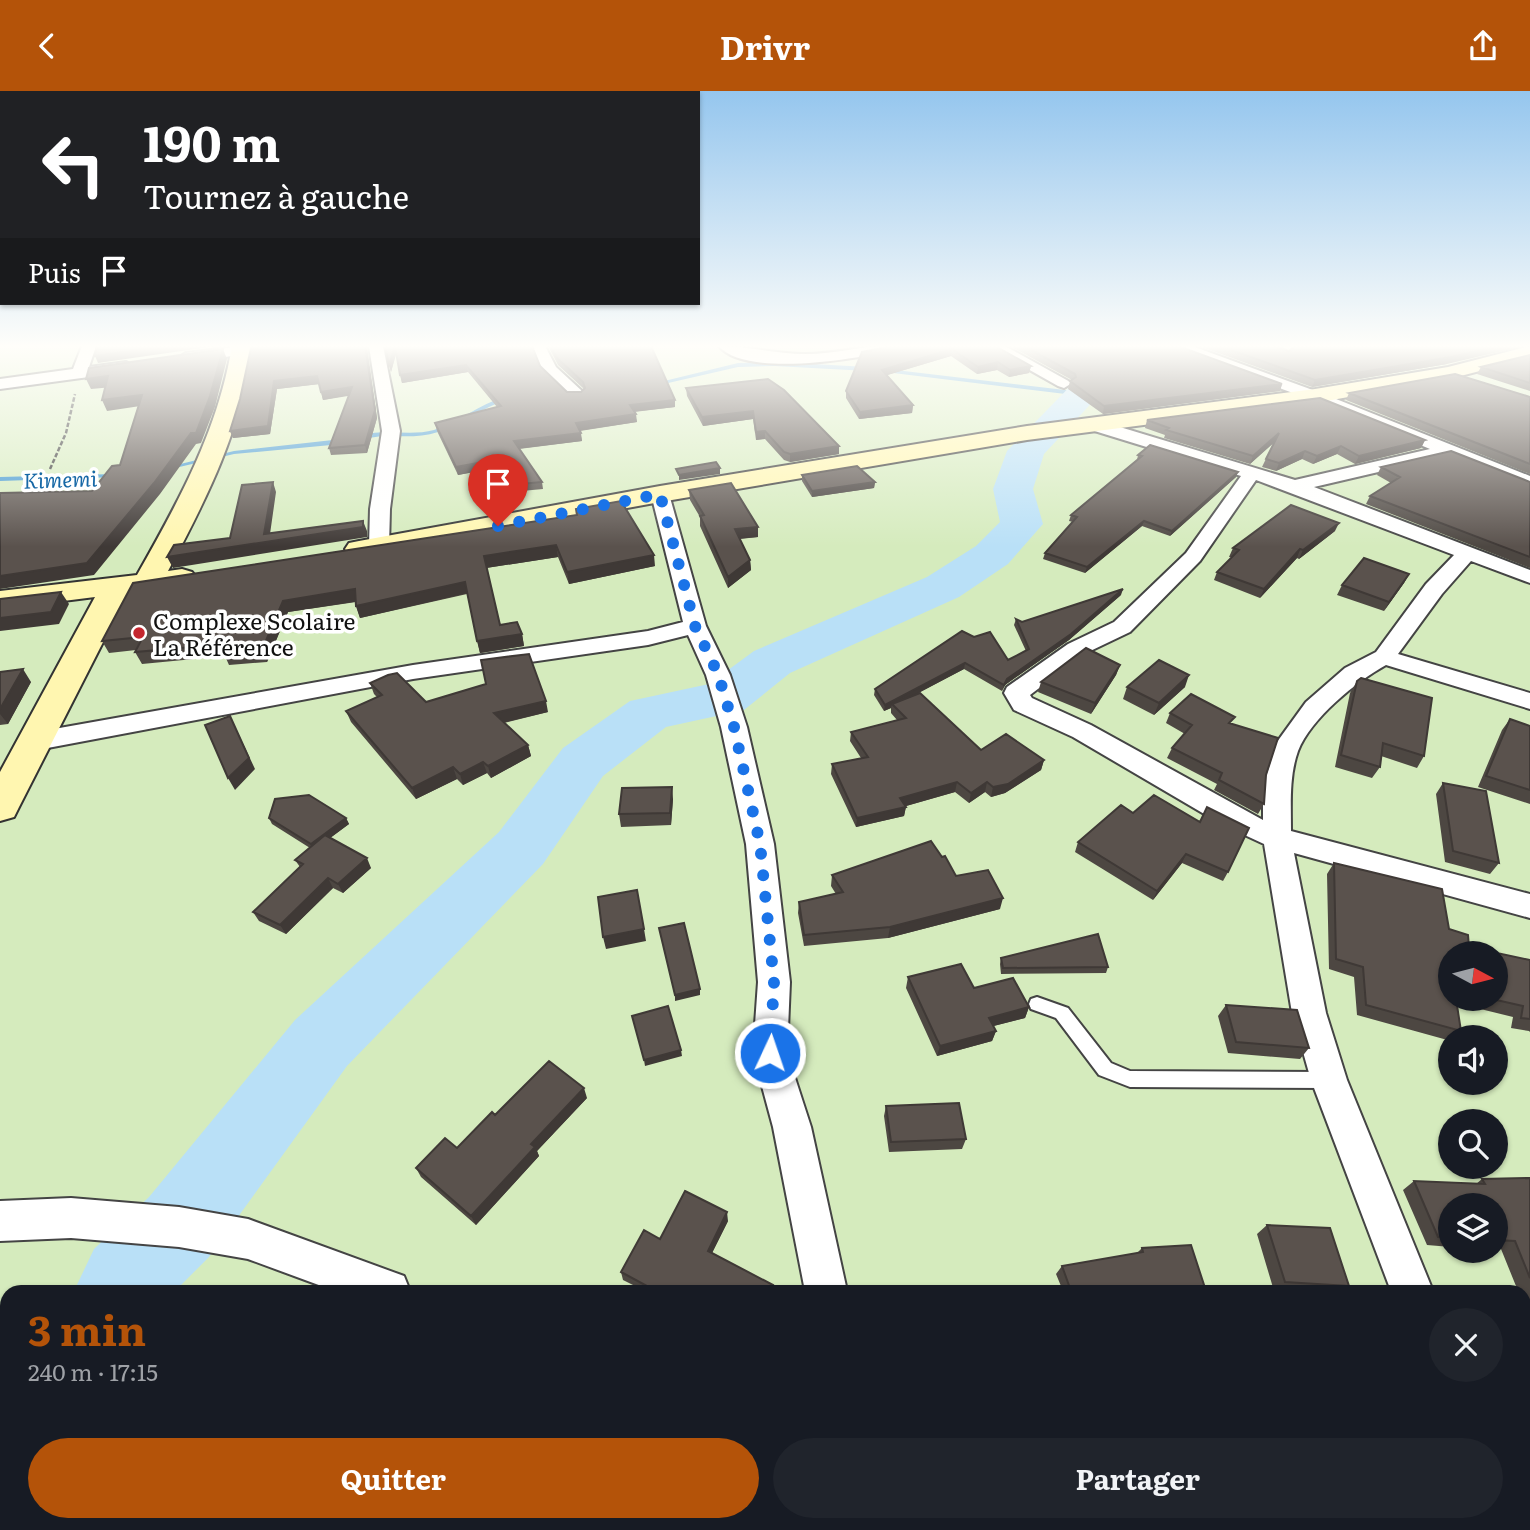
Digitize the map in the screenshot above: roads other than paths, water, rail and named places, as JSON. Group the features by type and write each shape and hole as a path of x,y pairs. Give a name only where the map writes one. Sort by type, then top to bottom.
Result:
{"street":[{"path":"0,807 131,585 215,456 228,413"},
{"path":"379,546 380,509 390,436 386,413"},
{"path":"338,552 660,494 1027,433 1181,413"},
{"path":"1359,413 1530,484"},
{"path":"1094,425 1294,486 1530,577"},
{"path":"1294,486 1449,450"},
{"path":"1253,472 1194,557 1122,627 1076,649 1016,693 1023,704 1082,731 1233,818 1277,838 1530,906"},
{"path":"660,494 695,626 718,674 734,727 760,844 774,982 770,1053 792,1127 824,1285"},
{"path":"1410,1285 1329,1080 1309,1013 1277,838 1277,786 1286,748 1315,708 1354,673 1384,657 1434,589 1466,554"},
{"path":"0,600 202,574"},
{"path":"0,746 413,672 648,638 695,626"},
{"path":"1384,657 1530,701"},
{"path":"0,1221 71,1218 143,1223 248,1239 373,1285"}],"lane":[{"path":"1037,1004 1062,1013 1105,1069 1130,1079 1329,1080"}],"waterway":[{"name":"Kimemi","path":"360,437 427,433 472,413"},
{"path":"122,1285 179,1227 321,1043 521,848 583,762 649,713 725,698 772,662 943,587 992,555 1022,524 1013,489 1026,451 1063,413"},
{"name":"Kimemi","path":"171,467 234,453 342,441"},
{"name":"Kimemi","path":"0,479 115,476"}],"place":[{"name":"Complexe Scolaire La Référence","path":"139,633"}]}
